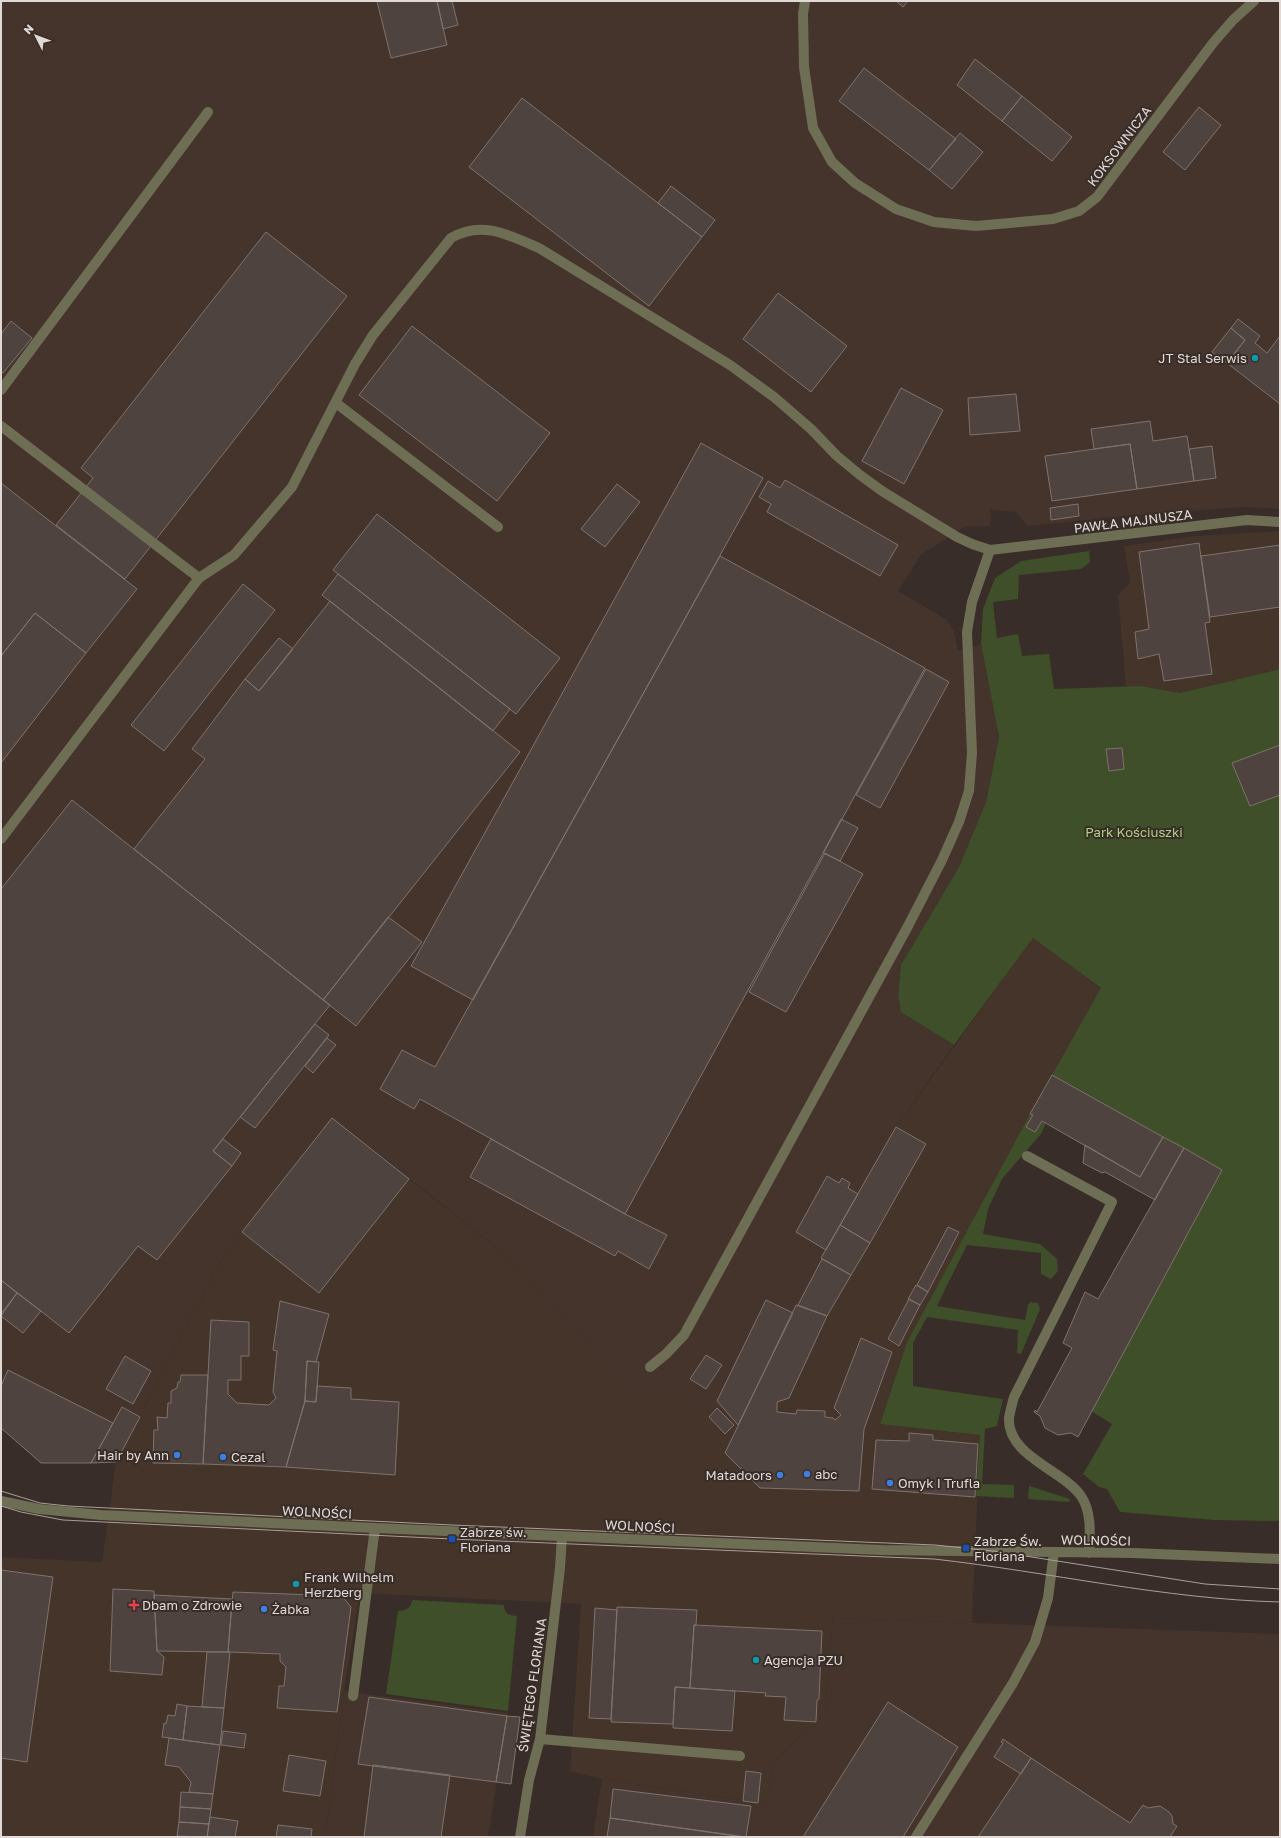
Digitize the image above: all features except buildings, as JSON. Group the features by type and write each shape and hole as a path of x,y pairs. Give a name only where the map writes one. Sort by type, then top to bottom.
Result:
{"street":[{"name":"KOKSOWNICZA","path":"805,1 803,14 804,67 813,128 832,162 855,183 896,209 934,222 976,226 1053,219 1079,211 1097,197 1213,43 1233,20 1254,1"},
{"path":"1,390 208,112"},
{"path":"1,839 199,578 234,555 292,487 355,364 373,335 451,238 463,231 480,228 505,234 539,248 557,258 730,365 779,402 860,475 957,537 990,550 972,602 967,632 972,753 970,790 959,822 942,860 907,928 684,1335 666,1354 650,1367"},
{"path":"336,403 498,527"},
{"path":"1,426 199,578"},
{"name":"PAWŁA MAJNUSZA","path":"990,550 1247,520 1280,522"},
{"path":"1027,1156 1112,1202 1014,1397 1009,1419 1014,1438 1024,1451 1071,1485 1081,1496 1088,1510 1090,1532 1089,1553"},
{"name":"WOLNOŚCI","path":"1,1502 39,1509 101,1514 375,1528 881,1550 1054,1552 1280,1559"},
{"path":"353,1696 375,1528"},
{"name":"ŚWIĘTEGO FLORIANA","path":"520,1837 529,1780 540,1739 560,1568 562,1536"},
{"path":"916,1837 1013,1683 1035,1642 1048,1598 1054,1552"},
{"path":"540,1739 740,1756"}],"shaded area":[{"path":"1,1 1280,1 1280,509 1246,507 1134,515 1028,526 1016,512 991,510 990,526 966,526 922,554 898,591 947,620 954,632 958,651 981,644 999,737 986,802 959,867 901,965 898,995 902,1012 954,1045 896,1127 793,1313 766,1300 717,1401 643,1399 501,1251 410,1179 319,1293 242,1232 221,1260 116,1462 41,1463 1,1428"},
{"path":"1280,531 1280,669 1180,693 1141,686 1126,687 1118,595 1130,583 1124,546 1196,536"},
{"path":"1033,937 1101,989 1030,1114 907,1342 880,1424 980,1435 972,1623 833,1618 825,1713 773,1762 767,1804 602,1779 570,1771 581,1604 360,1593 344,1691 325,1837 1,1837 1,1557 102,1562 116,1462 221,1260 242,1232 319,1293 409,1179 501,1251 717,1401 766,1300 792,1313 896,1127"},
{"path":"833,1618 1280,1634 1280,1837 593,1837 602,1779 767,1804 773,1762 825,1713"},
{"path":"344,1691 508,1713 488,1837 325,1837"}],"green space":[{"name":"Park Kościuszki","path":"1089,551 1090,562 1081,569 1019,575 1018,599 993,602 997,638 1018,634 1022,656 1049,654 1054,689 1141,686 1180,693 1280,669 1280,1521 1214,1520 1120,1512 1107,1489 1099,1487 1083,1474 1112,1424 1091,1411 1222,1170 1052,1075 1101,988 1033,938 954,1045 901,1012 898,995 901,965 959,867 986,802 999,737 981,644 983,609 995,578 1021,561"},
{"path":"1030,1114 1033,1115 1026,1127 1035,1132 1042,1121 1046,1123 1041,1134 1002,1179 988,1209 983,1234 1040,1244 1057,1259 1058,1271 1051,1279 1041,1274 1041,1253 967,1245 937,1306 1025,1320 1030,1302 1038,1303 1040,1309 1021,1354 1017,1353 1018,1330 927,1317 913,1343 913,1386 1003,1399 997,1426 985,1429 982,1484 1014,1485 1014,1498 976,1496 980,1435 880,1424 907,1342"},
{"path":"1029,1486 1070,1499 1069,1502 1028,1499"},
{"path":"412,1600 504,1605 508,1614 517,1616 508,1711 386,1694 398,1611 408,1608 411,1605"}],"tram line":[{"path":"1,1491 40,1503 68,1506 452,1525 935,1545 993,1551 1205,1584 1280,1589"},
{"path":"1,1506 21,1512 63,1520 452,1539 934,1559 977,1564 1150,1591 1236,1600 1280,1602"}],"place":[{"name":"JT Stal Serwis","path":"1255,358"},
{"name":"Hair by Ann","path":"177,1455"},
{"name":"Cezal","path":"223,1457"},
{"name":"abc","path":"807,1474"},
{"name":"Matadoors","path":"780,1475"},
{"name":"Omyk I Trufla","path":"890,1483"},
{"name":"Zabrze św. Floriana","path":"452,1539"},
{"name":"Zabrze Św. Floriana","path":"966,1548"},
{"name":"Frank Wilhelm Herzberg","path":"296,1584"},
{"name":"Dbam o Zdrowie","path":"134,1605"},
{"name":"Żabka","path":"264,1609"},
{"name":"Agencja PZU","path":"756,1660"}]}
